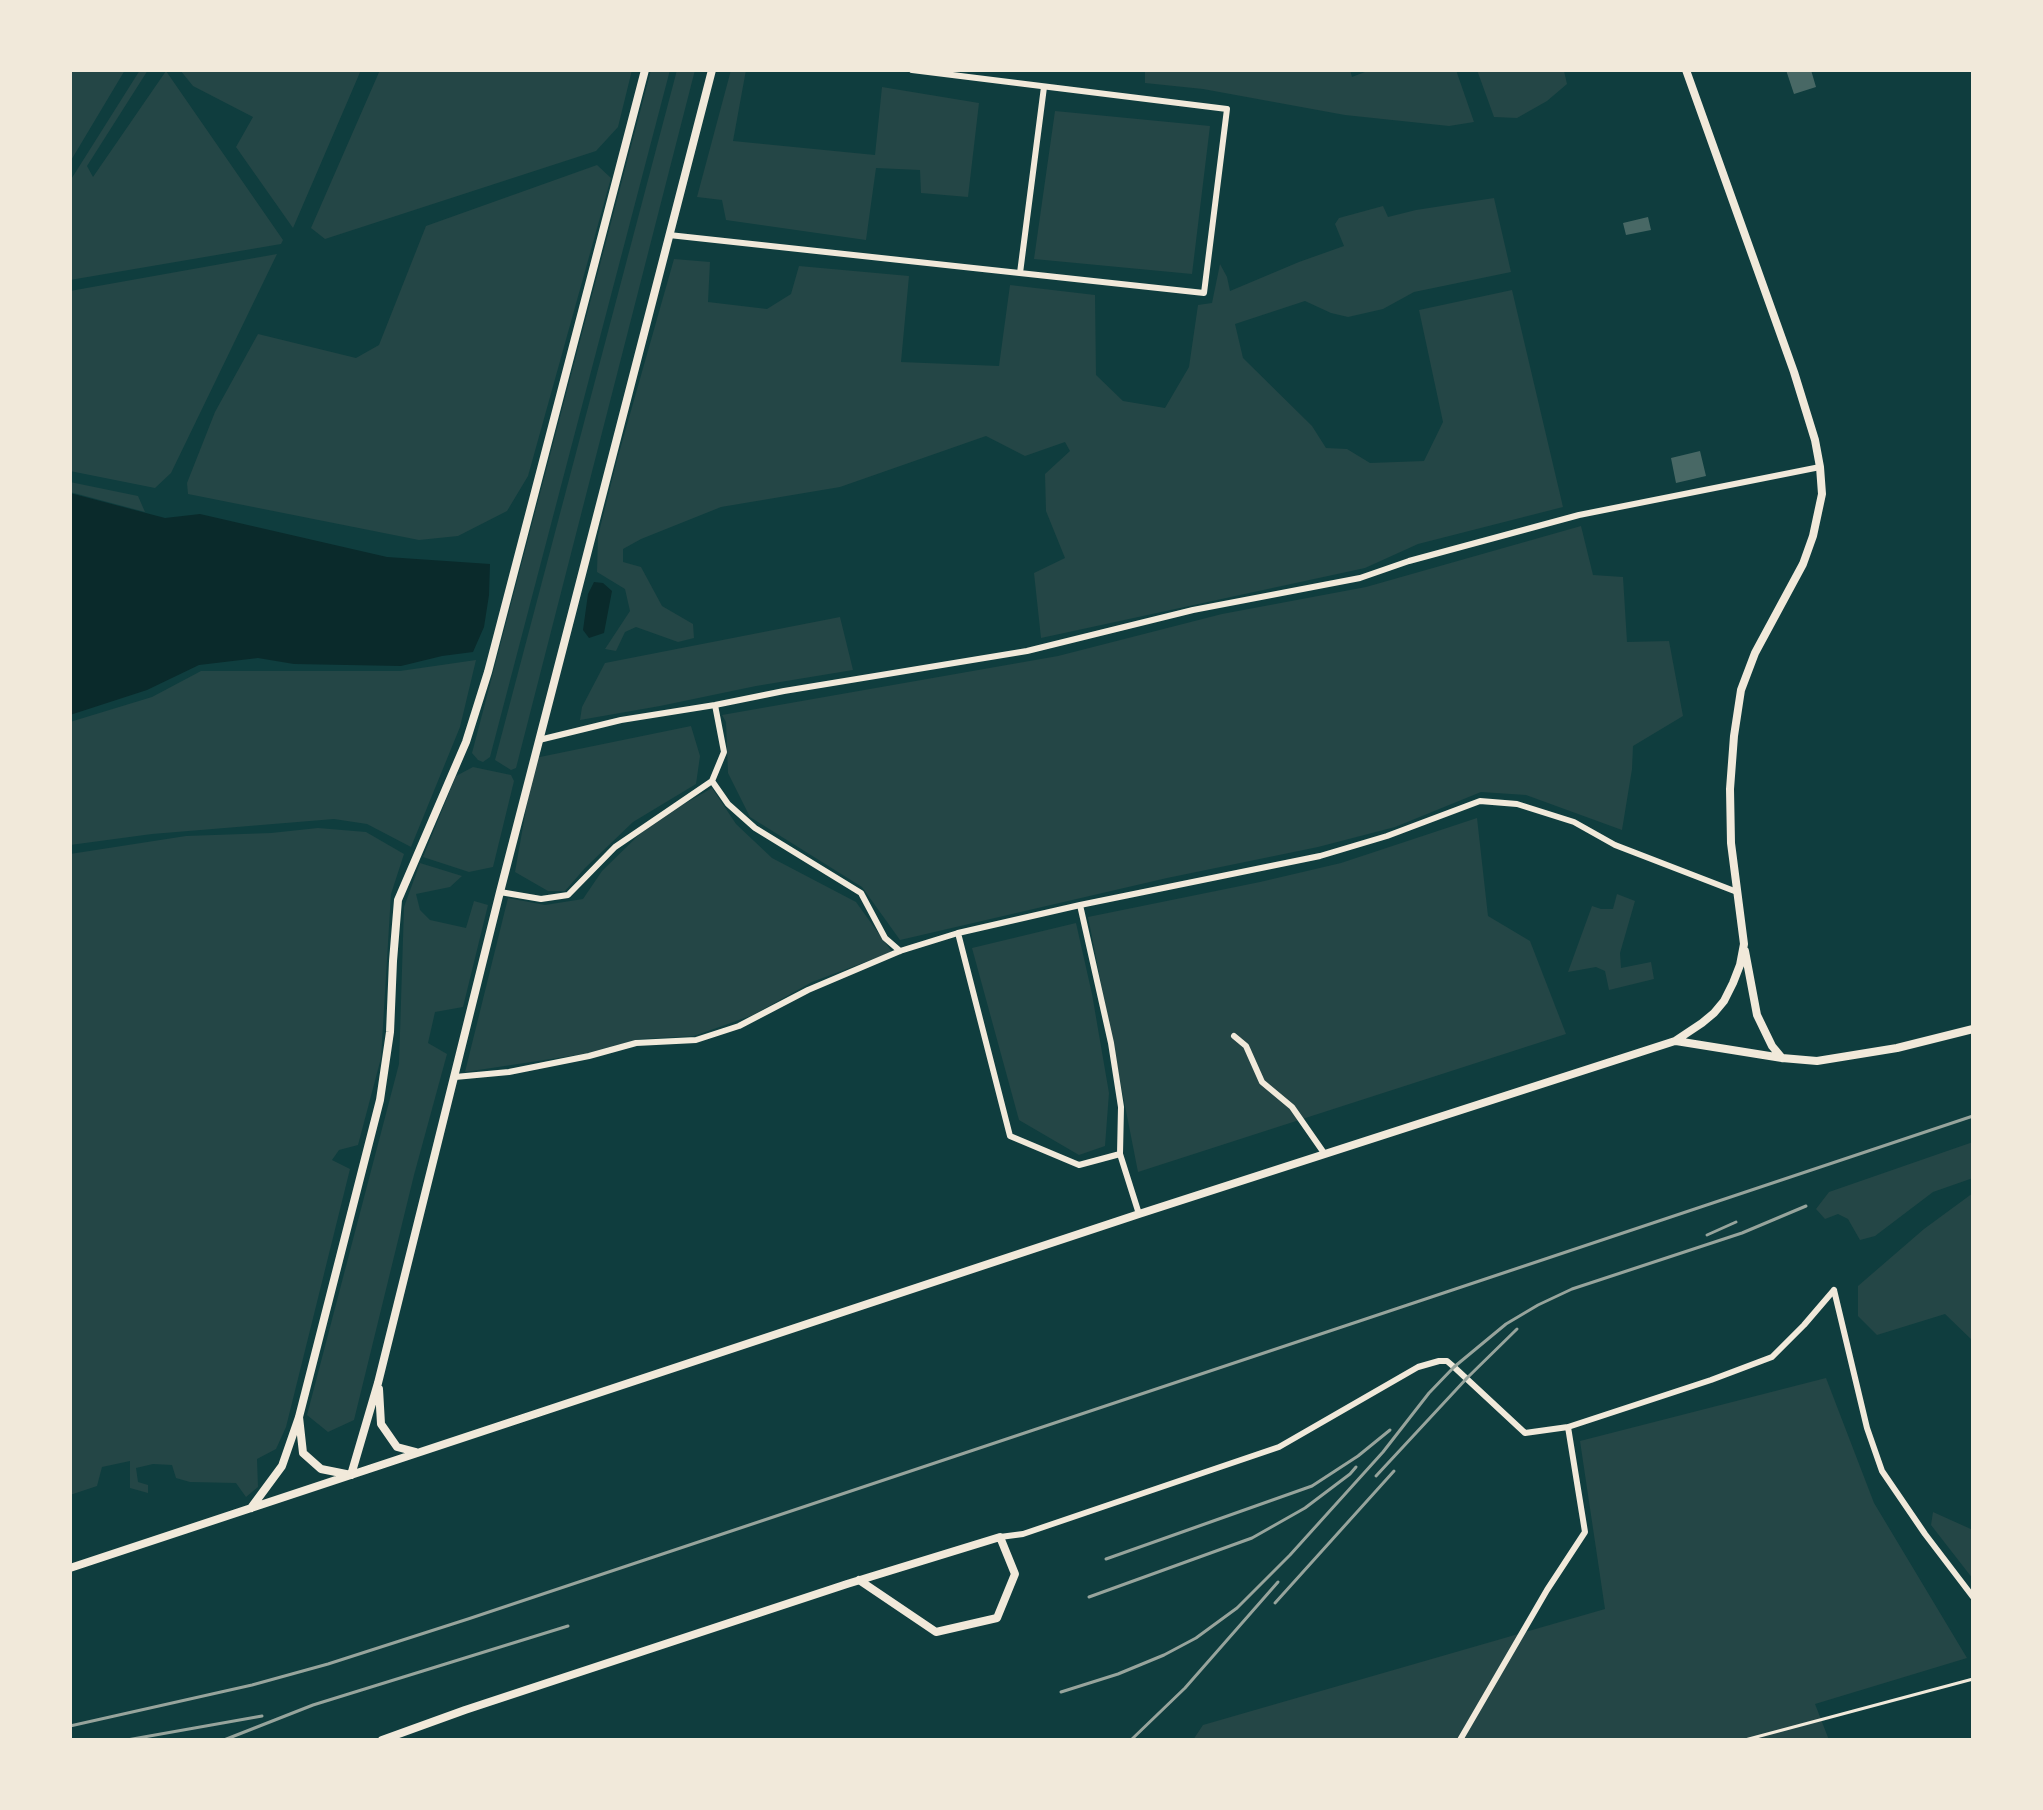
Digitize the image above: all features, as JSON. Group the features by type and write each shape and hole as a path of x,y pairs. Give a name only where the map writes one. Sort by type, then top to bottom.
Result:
{"street":[{"path":"251,1508 282,1466 299,1417 380,1100 390,1032 398,900 466,742 488,672 645,70"},
{"path":"351,1475 378,1383 500,892 712,70"},
{"path":"669,235 1204,293 1227,109 912,70"},
{"path":"1686,70 1794,372 1820,467 1822,494 1813,536 1803,564 1755,653 1741,690 1730,789 1731,843 1757,1015 1772,1046 1782,1058"},
{"path":"1020,273 1044,87"},
{"path":"539,740 621,720 1027,651 1193,610 1360,578 1409,561 1579,515 1820,467"},
{"path":"500,892 541,899 568,895 615,847 712,781 724,752 715,705"},
{"path":"712,781 728,804 755,828 861,893 885,938 900,951"},
{"path":"455,1077 509,1072 636,1043 696,1040 739,1026 808,990 900,951 958,933 1320,856 1387,836 1480,801 1517,804 1574,822 1615,845 1737,892"},
{"path":"1080,905 1111,1043 1121,1107 1120,1154 1139,1214"},
{"path":"958,933 1010,1136 1079,1165 1120,1154"},
{"path":"70,1568 1324,1153 1675,1041 1702,1023 1724,1001 1740,965 1744,944"},
{"path":"1675,1041 1817,1061 1897,1048 1973,1029"},
{"path":"1234,1036 1246,1046 1262,1082 1292,1107 1324,1153"},
{"path":"382,1740 859,1580 1000,1537 1023,1534 1279,1447 1418,1367 1439,1361 1447,1361 1525,1433 1568,1427 1772,1357 1834,1290 1867,1428 1882,1471 1973,1597"},
{"path":"378,1383 381,1424 397,1447 417,1452"},
{"path":"299,1417 303,1453 321,1469 351,1475"},
{"path":"1460,1740 1540,1602 1585,1532 1568,1427"},
{"path":"859,1580 936,1632 997,1618 1015,1574 1000,1537"}],"lane":[{"path":"1745,1740 1973,1679"}],"shaded area":[{"path":"125,70 70,162 70,71"},
{"path":"140,70 148,70 87,166 93,177 166,71 283,240 281,244 70,280 70,181"},
{"path":"180,70 361,70 293,228 236,147 253,117 193,86"},
{"path":"380,70 632,70 618,127 596,151 325,239 311,228"},
{"path":"651,70 670,70 490,757 483,762 472,753"},
{"path":"677,70 695,70 516,768 511,770 495,760"},
{"path":"731,70 746,70 733,141 875,155 882,87 979,103 968,197 921,193 920,170 876,168 866,240 726,220 722,200 697,197"},
{"path":"1145,70 1350,70 1352,77 1370,70 1456,70 1474,122 1449,126 1345,115 1203,89 1145,83"},
{"path":"1477,70 1567,70 1564,71 1567,84 1547,101 1517,118 1494,117"},
{"path":"1055,111 1210,126 1192,274 1034,259"},
{"path":"597,165 611,178 528,476 507,511 458,536 419,540 188,494 187,483 215,412 258,334 356,358 379,345 426,226"},
{"path":"1494,198 1511,272 1414,292 1383,309 1348,317 1305,301 1235,324 1243,358 1312,426 1326,448 1347,449 1370,463 1424,461 1443,422 1419,310 1512,290 1563,507 1418,544 1365,568 1041,638 1034,573 1065,558 1046,511 1045,474 1070,451 1065,442 1025,456 986,436 840,487 721,507 623,549 623,562 641,567 662,606 693,624 694,638 678,642 636,627 625,632 616,651 605,649 630,611 625,589 597,572 598,536 674,259 710,262 708,302 767,309 791,294 799,266 909,276 901,362 999,366 1010,285 1095,295 1096,375 1123,401 1165,408 1189,367 1198,305 1212,303 1220,264 1230,291 1344,246 1335,224 1339,218 1383,206 1388,217"},
{"path":"277,254 171,473 155,488 70,471 70,291"},
{"path":"70,482 138,496 145,512 70,492"},
{"path":"70,493 165,518 200,514 387,557 490,564 484,627 473,652 401,666 294,664 258,658 199,665 147,690 70,715"},
{"path":"1581,526 1593,575 1623,577 1627,642 1669,641 1683,716 1633,746 1622,830 1526,795 1481,792 1395,827 1318,847 1167,878 900,940 862,887 750,817 728,773 726,722 722,715 1058,656 1222,614 1366,587"},
{"path":"594,582 603,583 612,591 604,633 589,638 583,630 588,594"},
{"path":"840,617 853,670 580,720 582,707 605,663"},
{"path":"476,660 460,727 411,847 367,824 334,819 152,834 70,845 70,722 152,697 201,671 400,671"},
{"path":"691,726 700,756 696,784 633,822 565,891 548,891 515,872 535,758"},
{"path":"473,767 511,775 514,781 493,867 469,872 423,857 456,776"},
{"path":"712,788 736,824 772,858 856,902 892,952 812,982 753,1015 694,1036 640,1039 584,1054 465,1072 508,898 545,905 583,899 602,871 651,823"},
{"path":"1477,818 1488,916 1530,941 1566,1034 1138,1172 1088,917 1341,863"},
{"path":"318,828 366,832 404,854 391,894 381,1058 358,1145 339,1150 332,1160 350,1169 286,1427 276,1449 257,1459 258,1487 246,1497 236,1483 190,1482 176,1478 172,1465 153,1464 136,1468 138,1482 148,1485 148,1493 130,1488 130,1461 102,1467 97,1486 70,1495 70,854 186,836"},
{"path":"420,863 462,876 450,887 416,894 420,910 430,920 466,928 474,901 488,905 463,1007 435,1012 428,1043 447,1054 354,1420 328,1432 307,1415 399,1064 404,907"},
{"path":"1617,894 1635,901 1620,953 1621,968 1651,962 1654,979 1609,990 1605,971 1596,967 1568,972 1592,906 1613,909"},
{"path":"1076,923 1109,1093 1105,1146 1079,1155 1019,1120 972,948"},
{"path":"1973,1142 1973,1178 1933,1192 1875,1236 1860,1240 1848,1219 1838,1214 1825,1219 1816,1209 1829,1192"},
{"path":"1973,1193 1973,1341 1945,1314 1877,1335 1858,1316 1858,1286 1924,1229"},
{"path":"1826,1378 1874,1503 1967,1658 1815,1704 1829,1740 1193,1740 1203,1725 1605,1609 1580,1441"},
{"path":"1933,1512 1973,1530 1973,1579 1931,1525"}],"building":[{"path":"1786,70 1811,70 1816,87 1794,94"},
{"path":"1648,217 1651,230 1626,235 1623,223"},
{"path":"1700,451 1706,476 1676,483 1671,458"}],"railway":[{"path":"70,1726 252,1685 328,1664 1973,1116"},
{"path":"1061,1692 1164,1655 1196,1638 1237,1608 1290,1555 1383,1452 1429,1393 1454,1367 1506,1324 1572,1289 1742,1233 1806,1206"},
{"path":"1707,1235 1736,1222"},
{"path":"1376,1476 1517,1329"},
{"path":"1106,1559 1312,1486 1358,1456 1390,1430"},
{"path":"1089,1597 1252,1538 1305,1508 1356,1467"},
{"path":"1275,1603 1394,1471"},
{"path":"1131,1740 1185,1688 1278,1582"},
{"path":"224,1740 313,1705 568,1626"},
{"path":"127,1740 262,1716"}]}
